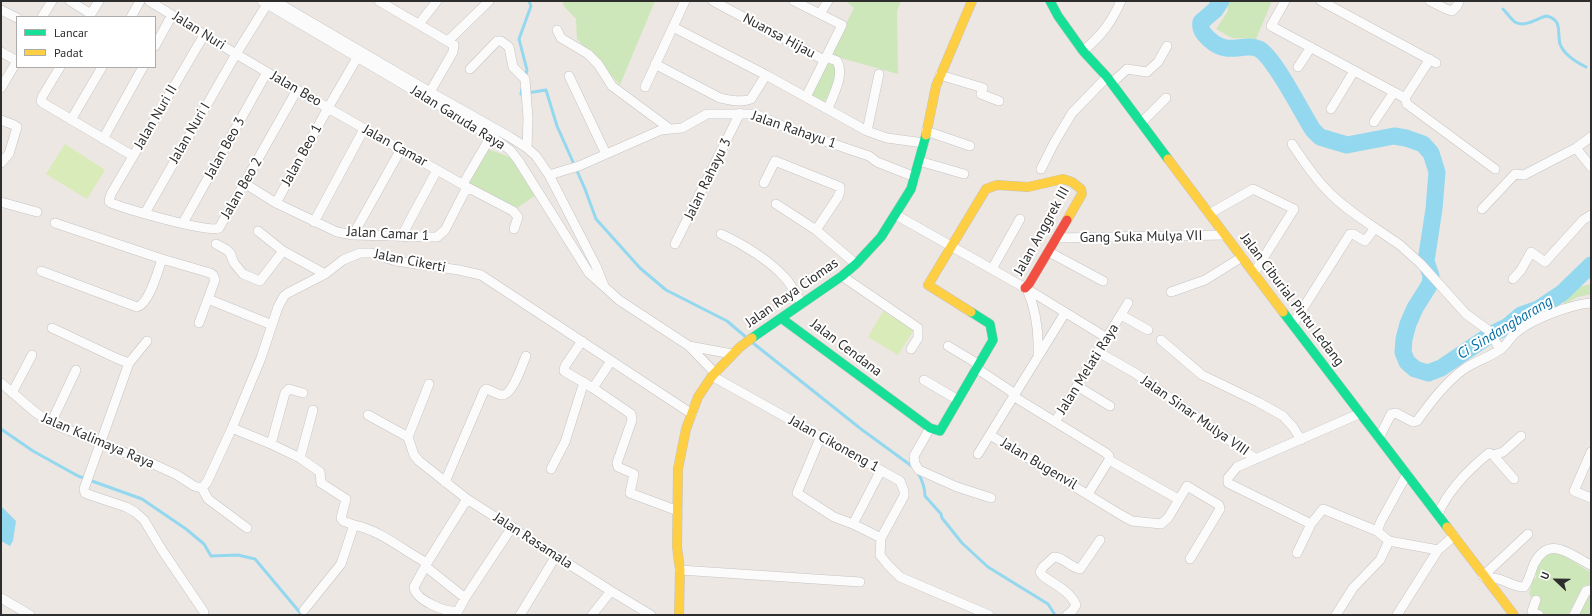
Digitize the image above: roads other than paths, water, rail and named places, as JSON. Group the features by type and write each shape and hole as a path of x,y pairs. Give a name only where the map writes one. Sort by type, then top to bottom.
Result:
{"street":[{"path":"43,16 52,1"},
{"path":"70,1 90,15 99,1"},
{"path":"132,16 140,1"},
{"name":"Jalan Nuri","path":"149,1 236,54 268,2"},
{"path":"419,24 437,1"},
{"path":"448,41 489,1"},
{"path":"644,86 685,1"},
{"name":"Nuansa Hijau","path":"713,1 825,58 837,61 840,70 839,80 828,109"},
{"name":"Nuansa Hijau","path":"794,1 842,25 806,97"},
{"path":"820,14 828,1"},
{"name":"Jalan Raya Ciomas","path":"680,615 680,570 677,548 678,469 683,442 698,397 713,374 740,346 842,276 856,264 881,237 911,189 924,143 931,105 940,75 972,1"},
{"name":"Jalan Ciburial Pintu Ledang","path":"1050,1 1058,16 1083,51 1110,80 1209,214 1514,615"},
{"path":"1083,51 1099,38 1114,16 1121,1"},
{"path":"1285,1 1271,26 1405,98 1407,104 1495,168"},
{"path":"1321,1 1433,61 1405,98"},
{"path":"1430,1 1446,9 1452,10 1457,6 1459,1"},
{"name":"Jalan Garuda Raya","path":"268,2 284,6 349,49 430,92 527,148 536,156 549,175 596,266 604,287"},
{"path":"384,2 454,45 453,52 430,92"},
{"path":"1,10 16,18"},
{"path":"156,44 172,15"},
{"path":"673,27 766,75 867,131 886,138 924,143"},
{"path":"557,30 561,38 588,54 598,64 612,86 670,129"},
{"name":"Jalan Nuri II","path":"109,201 111,194 204,34"},
{"path":"470,69 494,42 501,41 506,44 512,56 513,67 524,79 528,118 527,148"},
{"path":"1041,169 1054,142 1072,113 1110,80 1127,69 1147,72 1158,62 1167,46"},
{"path":"1298,67 1310,47"},
{"name":"Jalan Garuda Raya","path":"349,49 357,58 491,136 510,150 518,160 588,273 627,306 689,346 713,374"},
{"path":"1,52 16,60"},
{"name":"Jalan Beo","path":"236,54 328,108 357,58"},
{"name":"Jalan Nuri I","path":"145,213 236,54"},
{"path":"1,88 16,63"},
{"path":"655,64 720,98 729,100 747,101 751,99 766,75"},
{"path":"59,68 41,101 133,156"},
{"path":"72,120 101,68"},
{"path":"103,139 142,68"},
{"path":"1331,109 1354,71"},
{"name":"Jalan Beo 3","path":"183,223 267,72"},
{"path":"867,131 879,74"},
{"path":"940,75 982,88 982,94 999,101"},
{"path":"569,76 606,154"},
{"name":"Jalan Beo 2","path":"109,201 145,213 183,223 214,229 219,228 297,90"},
{"path":"1374,122 1394,92"},
{"path":"1142,123 1166,98"},
{"name":"Jalan Camar","path":"328,108 465,186 515,212 518,217 514,229"},
{"name":"Jalan Beo 1","path":"276,203 328,108"},
{"name":"Jalan Rahayu 1","path":"549,175 576,167 661,130 682,128 707,114 740,113 755,114 792,130 869,156 877,162 915,177"},
{"name":"Jalan Rahayu 3","path":"675,244 740,113"},
{"path":"1,120 14,124 18,127 9,154 1,163"},
{"path":"314,222 364,129"},
{"path":"926,131 970,146"},
{"path":"465,186 491,136"},
{"path":"1482,209 1515,174 1524,175 1576,148 1591,137"},
{"path":"1292,144 1304,163 1326,190 1355,215 1400,245 1421,264 1466,314 1488,330 1500,350"},
{"path":"1576,148 1591,167"},
{"path":"353,235 401,149"},
{"path":"764,183 775,161 840,188 838,197 816,230"},
{"path":"919,161 964,174"},
{"path":"401,237 437,170"},
{"name":"Jalan Anggrek III","path":"952,246 986,189 997,185 1028,187 1063,179 1072,182 1081,189 1082,192 1057,238 1026,289"},
{"name":"Jalan Camar 1","path":"244,183 276,203 337,232 353,235 401,237 432,237 442,234 465,186"},
{"path":"1209,214 1253,189 1294,209 1254,273"},
{"path":"1,202 37,212"},
{"path":"776,204 816,230 856,264"},
{"path":"896,215 992,269 1107,338"},
{"path":"1513,279 1521,270 1531,252 1545,262 1583,220 1591,215"},
{"path":"992,269 1020,219"},
{"path":"55,223 213,275 215,280 200,323"},
{"path":"1293,324 1350,234 1353,234 1365,241 1375,228"},
{"path":"258,231 283,251 325,274"},
{"path":"721,234 749,248 776,269 786,280 802,304"},
{"name":"Gang Suka Mulya VII","path":"1057,238 1225,235"},
{"path":"216,244 223,247 230,253 234,263 243,274 260,281 283,251"},
{"path":"952,246 928,285 990,324 993,340 940,430 930,428 914,456 916,467 920,470 957,487 991,498"},
{"path":"1048,252 1104,281"},
{"name":"Jalan Cikerti","path":"202,488 207,482 232,428 278,307 284,296 325,274 352,255 360,253 371,253 396,261 472,273 481,276 692,414"},
{"path":"1171,292 1205,280 1242,257"},
{"path":"42,271 140,307 146,301 162,259"},
{"path":"842,276 918,328 918,338 911,349"},
{"path":"1026,289 1032,301 1038,329 1038,355"},
{"path":"208,299 272,325"},
{"path":"1379,438 1393,413 1415,422 1446,384 1475,362 1500,350 1516,331 1564,309 1591,302"},
{"name":"Jalan Melati Raya","path":"1055,422 1128,303"},
{"path":"978,454 1065,313"},
{"path":"1121,315 1148,330"},
{"name":"Jalan Cendana","path":"781,318 930,428"},
{"path":"52,328 129,363"},
{"path":"1161,340 1202,375 1258,402 1283,416 1293,427 1301,440"},
{"path":"147,341 129,363 84,489 85,492 126,507 135,512 144,520 162,550 204,612"},
{"path":"582,341 564,369 567,373 584,382 632,416 617,463 618,466 634,474 630,493 678,510"},
{"name":"Jalan Garuda Raya","path":"689,346 732,354"},
{"path":"948,346 977,366 1014,395 1106,453 1109,456 1109,460 1178,499 1187,486 1220,506 1220,509 1190,559"},
{"name":"Jalan Sinar Mulya VIII","path":"1098,352 1135,374 1256,459"},
{"path":"12,392 32,355"},
{"path":"445,482 484,391 486,389 501,396 506,395 511,389 526,356"},
{"path":"593,388 611,361"},
{"path":"51,423 76,370"},
{"name":"Jalan Cikoneng 1","path":"713,374 900,481 904,491 904,496 881,538"},
{"path":"924,380 958,400"},
{"path":"551,469 565,442 584,382"},
{"name":"Jalan Kalimaya Raya","path":"1,383 35,412 51,423 151,463 177,475 194,486 202,488"},
{"path":"368,415 408,437 429,384"},
{"path":"1077,386 1110,406"},
{"path":"270,444 285,393 289,388 303,393"},
{"path":"300,458 313,410"},
{"name":"Jalan Sinar Mulya VIII","path":"1311,524 1228,483 1228,478 1237,467 1361,413"},
{"path":"232,428 300,458 320,472 321,483 346,499 341,518 343,521 382,535 426,565 465,598"},
{"name":"Jalan Bugenvil","path":"990,435 1088,494 1121,516 1132,521 1162,524 1168,518 1178,499"},
{"path":"821,436 797,493 834,517 853,524 881,538 880,555 900,577 989,615"},
{"path":"1438,514 1444,500 1453,487 1489,453 1493,455 1503,452 1521,436"},
{"name":"Jalan Rasamala","path":"408,437 414,455 419,461 467,500 512,527 611,592 651,615"},
{"path":"1591,452 1574,491 1591,498"},
{"path":"1493,455 1514,479"},
{"path":"1088,494 1109,460"},
{"path":"853,524 881,470"},
{"path":"1377,531 1407,474"},
{"path":"202,488 208,499 247,528"},
{"path":"467,500 416,583 415,591 434,607 448,611 458,611 512,527"},
{"path":"1297,553 1311,524 1324,509 1377,531 1388,541 1438,550"},
{"path":"304,610 341,564 354,525"},
{"path":"1484,577 1528,534"},
{"path":"1397,615 1438,550 1454,536"},
{"path":"1068,615 1076,605 1074,601 1070,596 1043,576 1040,572 1054,556 1060,557 1076,568 1080,569 1100,540"},
{"path":"1336,615 1357,583 1380,560 1388,541"},
{"path":"1484,577 1496,577 1524,587 1536,560 1545,550 1551,548 1565,551 1591,565"},
{"path":"520,615 556,556"},
{"path":"680,570 860,582"},
{"path":"1574,615 1586,591 1591,591"},
{"path":"592,615 611,592"},
{"path":"1,598 30,615"},
{"path":"1536,600 1532,611 1539,615"},
{"path":"429,615 434,607"}],"water":[{"path":"1,506 16,521 13,541 10,546 1,541"}],"waterway":[{"path":"525,77 527,70 519,39 531,6 529,1"},
{"name":"Ci Sindangbarang","path":"1221,1 1215,10 1201,22 1202,31 1209,39 1222,47 1255,48 1259,49 1265,54 1273,63 1288,86 1313,130 1320,137 1347,145 1394,136 1406,138 1423,144 1431,153 1437,172 1434,209 1426,261 1431,276 1430,284 1415,308 1408,324 1404,339 1403,352 1407,362 1415,369 1428,373 1441,368 1490,335 1508,326 1521,315 1538,309 1562,293 1591,265"},
{"path":"1503,9 1515,22 1519,24 1527,23 1546,16 1555,20 1558,27 1560,44 1564,52 1578,63 1586,67"},
{"path":"522,89 521,94 546,90 557,126 585,189 596,219 640,268 666,290 727,321 747,338"},
{"path":"753,343 861,429 913,467"},
{"path":"1,429 33,451 78,476 142,499 186,529 204,544 211,556 238,555 255,559 302,615"},
{"path":"918,473 923,484 925,496 941,514 942,518 962,543 988,567 1048,604 1055,615"}]}
